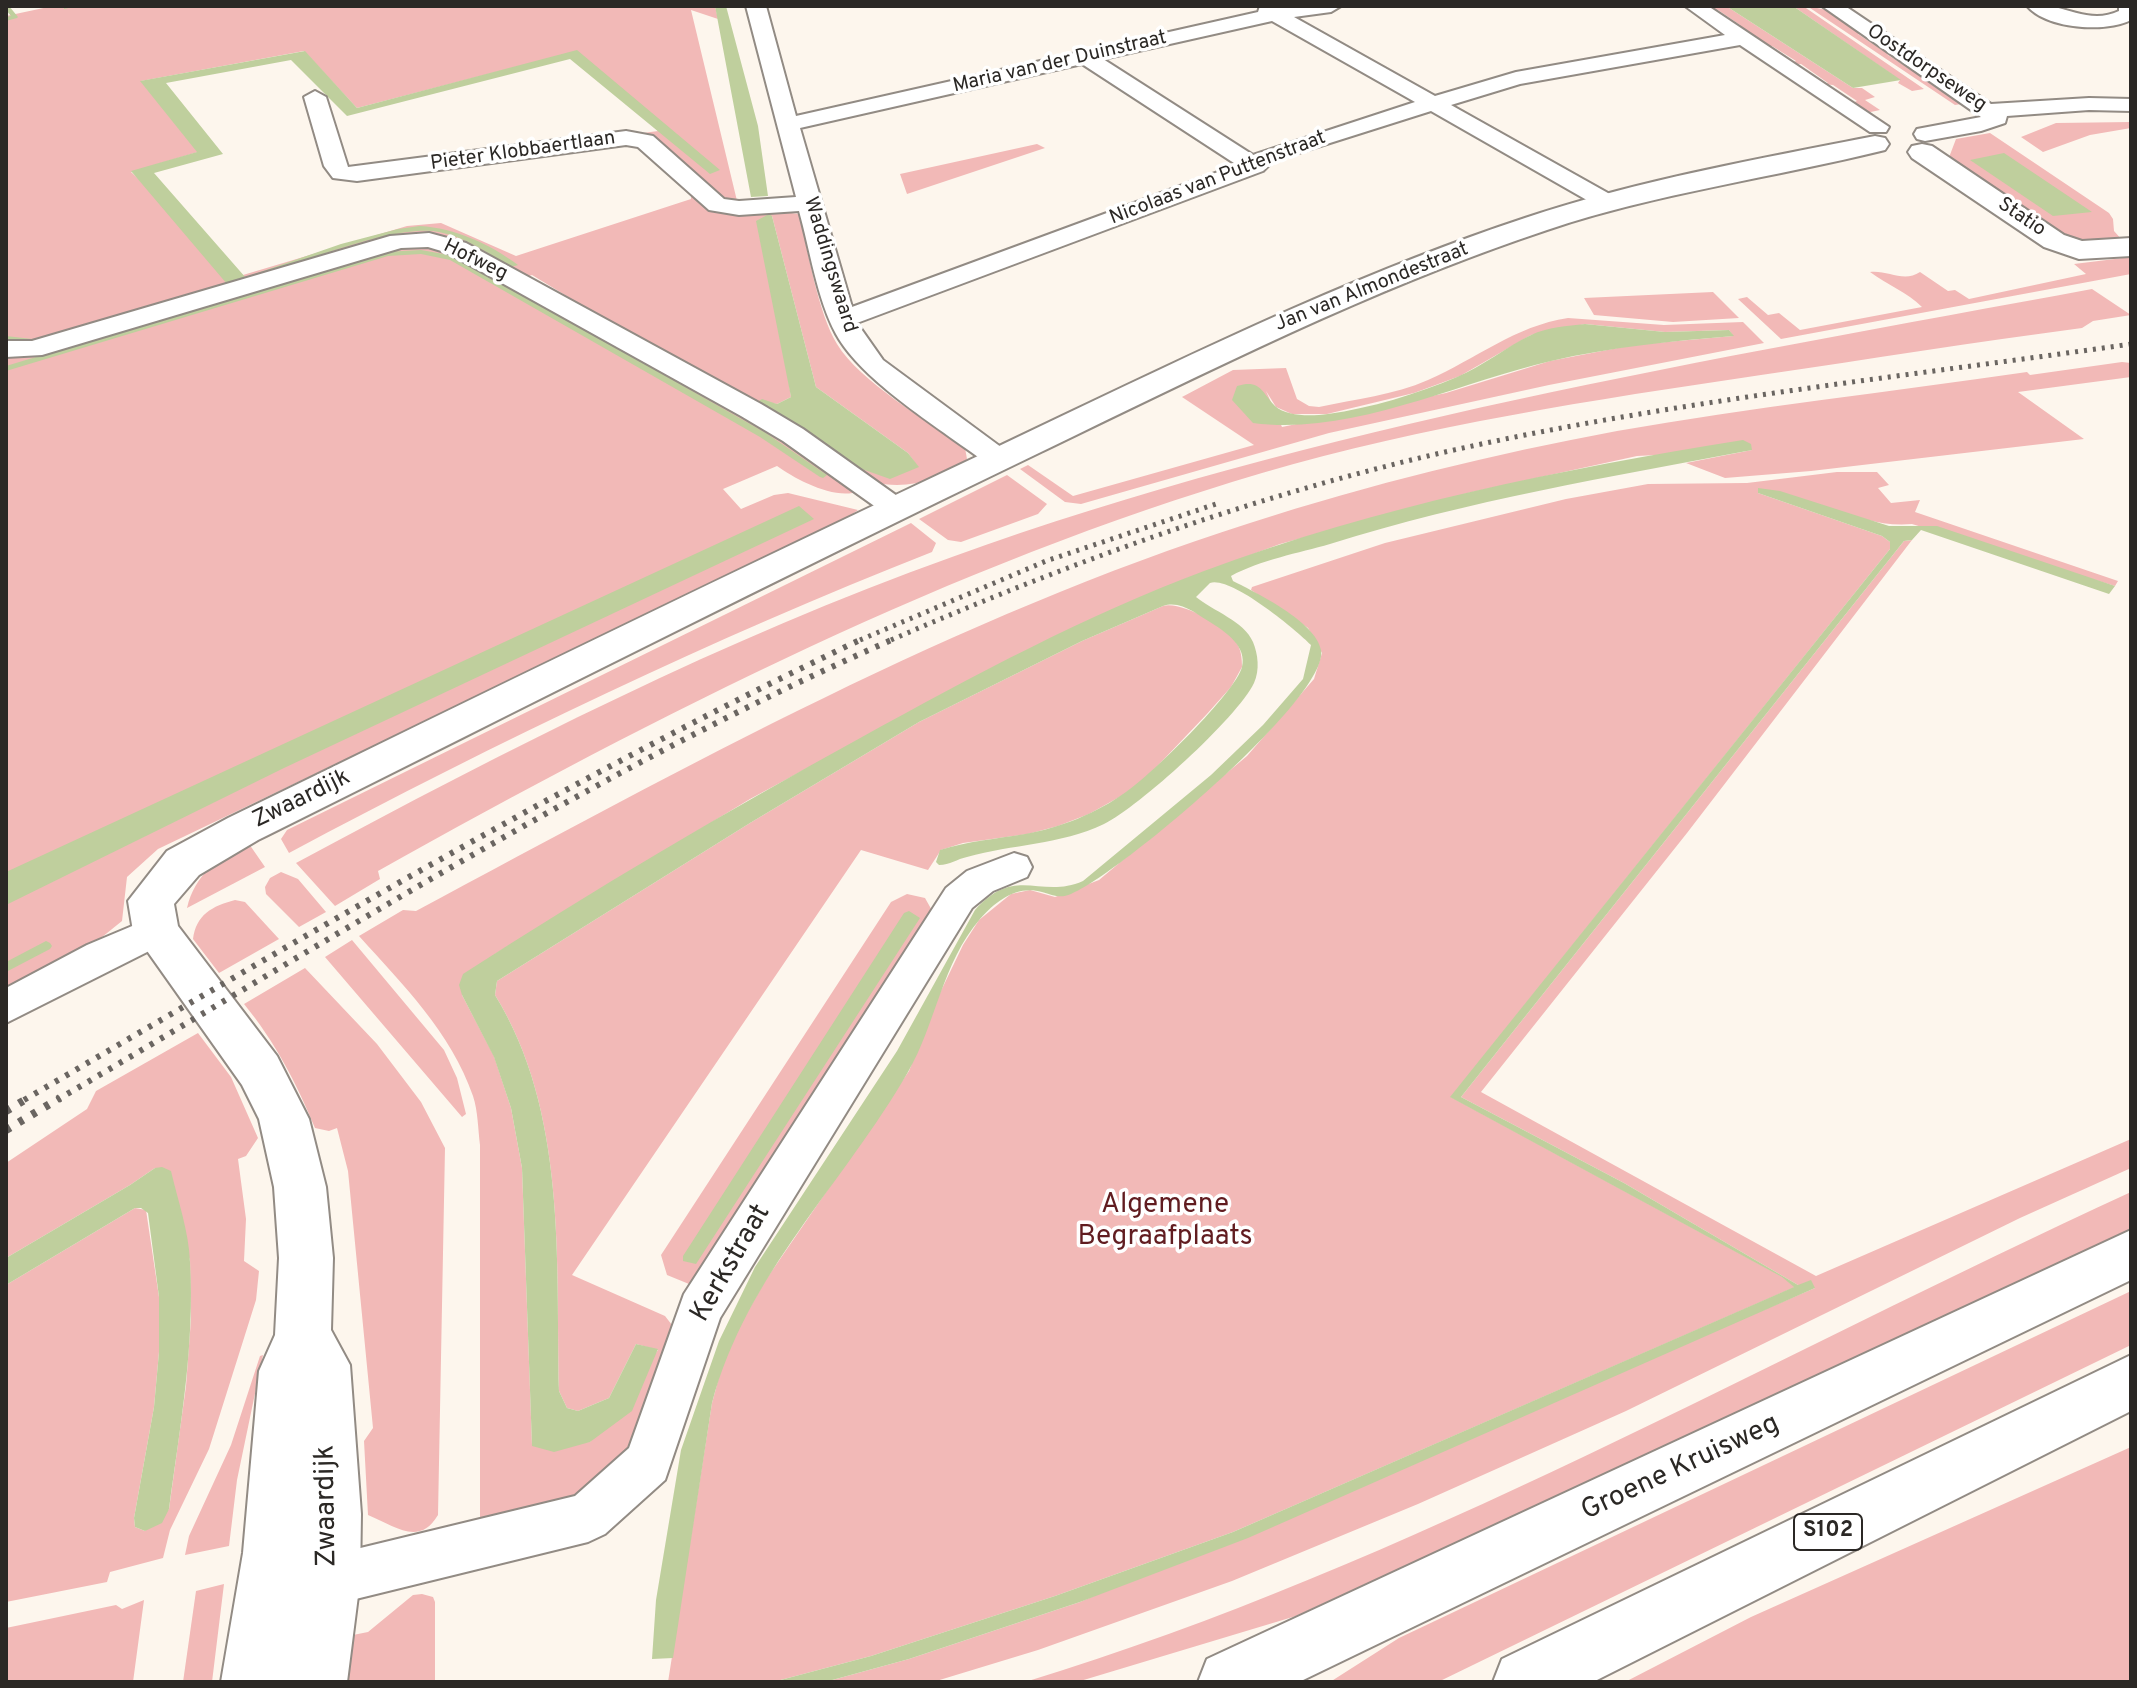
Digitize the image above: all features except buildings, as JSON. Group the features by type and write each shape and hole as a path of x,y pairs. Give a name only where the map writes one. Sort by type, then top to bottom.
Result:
{"street":[{"name":"Waddingswaard","path":"758,6 842,320 855,345 874,366 999,459"},
{"name":"Maria van der Duinstraat","path":"789,124 1086,57 1268,10 1331,6"},
{"path":"1695,6 1901,153 1923,143"},
{"name":"Oostdorpseweg","path":"1832,6 1997,118 1923,143"},
{"path":"2037,6 2053,14 2081,20 2128,15"},
{"path":"1268,10 1607,202"},
{"name":"Nicolaas van Puttenstraat","path":"842,320 1255,166 1265,156 1433,103 1516,78 1743,38"},
{"path":"1086,57 1255,166"},
{"name":"Pieter Klobbaertlaan","path":"315,97 335,166 341,173 357,174 626,138 645,141 717,205 739,208 810,203"},
{"path":"1989,111 2089,104 2131,105"},
{"name":"Jan van Almondestraat","path":"897,509 1331,302 1500,236 1607,202 1877,135"},
{"name":"Statio","path":"1923,143 2054,241 2079,250 2131,247"},
{"name":"Hofweg","path":"6,349 33,349 399,241 429,240 457,248 742,405 793,435 897,509"},
{"name":"Zwaardijk","path":"253,1682 267,1596 287,1371 303,1336 306,1258 300,1187 284,1119 260,1071 156,931 151,901 183,863 243,829 897,509"},
{"name":"Kerkstraat","path":"267,1596 588,1517 648,1463 700,1309 959,898 980,881 1014,867"},
{"path":"6,1007 101,956 156,931"},
{"name":"Groene Kruisweg","path":"1230,1682 2131,1254"},
{"name":"Zwaardijk","path":"303,1336 322,1365 331,1514 340,1578 315,1682"},
{"name":"S102","path":"1525,1682 2131,1382"}],"green space":[{"path":"53,6 715,6 718,19 691,10 738,205 722,201 643,133 658,131 577,51 357,108 304,51 141,81 198,152 131,172 246,278 243,275 407,226 441,223 516,256 691,199 691,196 698,194 708,202 799,214 819,299 837,344 878,386 965,448 967,459 946,473 922,482 898,485 873,482 532,275 521,279 434,236 55,342 6,343 6,16","holes":["772,216 816,387 908,453 918,467 758,401 777,404 791,397 764,217"]},
{"path":"1726,6 1853,88 1862,88 1875,97 1865,100 1880,110 1866,113 1852,103 1857,101 1833,85 1823,84 1828,83 1801,64 1794,65 1791,63 1796,61 1772,46 1766,47 1735,27 1740,25 1718,10 1707,8"},
{"path":"1793,6 1803,6 1924,89 1912,91 1898,83 1900,80"},
{"path":"1807,6 1832,11 1864,32 1858,34 1882,50 1892,52 1888,55 1913,71 1923,73 1917,74 1941,91 1949,90 1969,103 1955,105"},
{"path":"2131,122 2131,128 2090,135 2043,152 2021,137 2056,123"},
{"path":"1990,133 2109,213 2114,231 2123,241 2088,244 2069,241 1948,160 1956,139"},
{"path":"1037,144 1045,148 907,194 900,174"},
{"path":"420,245 459,253 798,443 859,491 828,491 777,466 723,489 741,509 774,495 788,493 858,510 843,521 158,849 127,877 122,921 81,954 6,994 6,356 383,249"},
{"path":"2131,257 2131,274 1781,339 1738,299 1747,297 1768,315 1779,313 1800,330 1922,307 1870,272 1908,276 1920,272 1948,291 1955,290 1969,299 2086,274 2074,264"},
{"path":"2092,289 2131,315 2093,321 2082,328 1635,394 1448,427 1262,473 1146,510 920,598 700,700 378,871 380,879 335,906 296,863 537,737 701,659 867,589 1091,510 1373,432 1516,400 1804,342"},
{"path":"1713,292 1739,318 1673,322 1594,315 1584,298"},
{"path":"1568,318 1664,325 1743,322 1764,343 1549,385 1329,433 1081,504 1065,502 1020,469 1028,465 1073,496 1254,445 1182,397 1233,370 1286,368 1297,399 1309,406 1319,407 1415,385 1513,336","holes":["1585,324 1665,332 1729,330 1733,336 1633,345 1550,361 1446,393 1282,427 1266,391 1276,407 1292,414 1327,414 1414,393 1460,376 1531,335"]},
{"path":"2131,363 2131,377 2018,392 2084,439 1725,478 1686,463 1752,450 1637,456 1468,493 1280,544 1168,586 980,675 750,799 495,954 462,995 494,1056 511,1108 522,1168 532,1445 590,1442 658,1350 636,1344 609,1398 578,1411 567,1408 559,1391 556,1239 546,1137 535,1088 518,1040 495,995 497,981 919,722 1082,641 1171,605 1213,622 1239,648 1242,667 1231,687 1206,715 1146,778 1089,814 1028,834 963,843 941,850 928,870 861,850 572,1275 665,1316 672,1325 674,1336 629,1459 604,1489 480,1526 480,1145 476,1108 464,1073 439,1030 409,991 359,936 403,910 416,911 721,749 928,649 1033,603 1250,523 1432,471 1617,431 1719,414"},
{"name":"Algemene Begraafplaats","path":"1837,472 1877,472 1889,485 1878,488 1891,503 1920,500 1915,512 2118,581 2115,586 1912,524 1873,521 1797,497 1758,489 1758,493 1882,536 1890,542 1890,549 1451,1097 1783,1277 1795,1287 1233,1532 1055,1596 871,1656 773,1682 668,1682 712,1403 722,1366 739,1327 765,1281 909,1071 938,997 979,920 1011,894 1030,890 1055,897 1099,880 1247,756 1314,679 1322,653 1308,628 1251,590 1252,587 1385,543 1566,499 1648,484 1747,483"},
{"path":"1007,475 1047,504 1038,514 961,542 948,540 919,519"},
{"path":"911,523 936,543 932,552 768,620 606,693 289,853 281,839 287,830"},
{"path":"1912,540 1687,833 1481,1092 1816,1276 2131,1139 2131,1168 2020,1218 1626,1411 1418,1504 1232,1581 1038,1650 933,1682 825,1682 909,1659 1080,1602 1815,1288 1798,1285 1624,1183 1461,1097 1904,541"},
{"path":"247,841 265,867 187,908 196,886 209,868"},
{"path":"281,872 298,879 326,912 299,927 266,894 265,887 270,878"},
{"path":"907,894 925,898 934,914 701,1277 689,1284 667,1275 661,1255 891,902"},
{"path":"235,900 245,902 279,939 219,973 193,939 206,913"},
{"path":"352,940 444,1050 457,1078 466,1114 462,1117 325,957"},
{"path":"305,968 377,1044 421,1102 445,1148 438,1515 431,1525 415,1532 368,1515 364,1441 373,1428 348,1171 337,1128 329,1131 315,1128 284,1063 244,1004"},
{"path":"198,1033 231,1077 258,1138 246,1156 238,1159 246,1219 244,1261 259,1271 256,1300 209,1449 170,1530 163,1558 110,1572 107,1582 6,1602 6,1285 135,1208 146,1210 159,1297 159,1352 154,1407 134,1518 135,1527 145,1531 169,1509 186,1386 191,1319 190,1260 155,1168 6,1258 6,1163 87,1109 96,1091"},
{"path":"2131,1192 2131,1231 1296,1616 1077,1682 1025,1682 1168,1634 1309,1580 1448,1520"},
{"path":"2131,1291 2131,1345 1438,1682 1330,1682 1399,1638"},
{"path":"263,1355 237,1480 229,1546 185,1555 189,1536 231,1445 260,1356"},
{"path":"2131,1447 2131,1682 1625,1682 1751,1617"},
{"path":"224,1584 212,1682 183,1682 196,1591"},
{"path":"413,1595 433,1597 435,1602 435,1682 338,1682 343,1637 368,1632"},
{"path":"144,1600 133,1682 6,1682 6,1628 116,1605 122,1609"}],"shaded area":[{"path":"715,6 726,6 758,126 768,196 751,197"},
{"path":"1726,6 1793,6 1901,80 1853,88"},
{"path":"577,50 720,170 710,174 570,59 347,116 291,60 166,83 223,154 154,173 246,278 227,284 131,171 197,152 140,81 305,51 357,108"},
{"path":"2004,153 2092,212 2053,216 1970,160"},
{"path":"769,214 816,387 908,453 919,467 890,479 859,468 757,402 762,399 777,404 791,397 756,221"},
{"path":"1585,324 1665,332 1729,330 1734,336 1642,345 1574,356 1403,405 1328,422 1290,425 1253,423 1232,400 1237,386 1251,384 1280,410 1293,414 1322,415 1361,408 1410,395 1457,377 1537,332"},
{"path":"1743,440 1751,444 1752,450 1540,491 1435,515 1267,561 1231,576 1233,581 1284,610 1309,629 1321,650 1315,673 1258,743 1217,783 1131,855 1067,895 1056,896 1033,890 1008,896 986,912 967,936 908,1072 772,1271 748,1312 728,1356 712,1403 673,1658 652,1659 656,1600 681,1450 719,1341 755,1267 897,1051 975,910 1003,889 1028,885 1068,886 1083,881 1211,775 1263,725 1303,679 1311,645 1247,595 1220,583 1210,583 1196,597 1235,622 1249,635 1257,657 1254,683 1228,717 1186,760 1140,800 1104,824 1070,836 984,853 943,865 936,862 940,850 1038,831 1091,813 1138,783 1191,733 1225,695 1236,679 1243,660 1239,647 1230,636 1183,607 1163,606 1082,641 919,722 497,981 495,995 518,1040 535,1088 546,1137 556,1239 559,1391 567,1408 578,1411 609,1398 636,1344 658,1349 632,1411 590,1442 554,1452 532,1446 522,1168 511,1108 494,1057 462,995 459,985 463,974 611,882 811,765 1030,648 1160,588 1269,548 1403,509 1539,477"},
{"path":"1758,488 1780,491 1889,526 1937,526 2115,586 2109,594 1921,530 1912,540 1904,541 1461,1097 1624,1183 1798,1285 1811,1280 1815,1288 1248,1538 1080,1602 909,1659 825,1682 773,1682 871,1656 1055,1596 1233,1532 1794,1287 1782,1277 1450,1097 1890,549 1890,542 1882,536 1758,493"},
{"path":"799,506 814,519 284,768 6,905 6,872"},
{"path":"909,911 920,918 696,1264 683,1261 683,1256 904,913"},
{"path":"155,1168 171,1171 188,1239 190,1324 186,1386 169,1509 162,1523 145,1531 135,1527 134,1518 154,1407 159,1352 159,1297 148,1213 135,1208 6,1285 6,1258"}],"waterway":[{"path":"6,6 15,17 6,19"},
{"path":"66,8 74,6"},
{"path":"247,278 372,238 420,228 457,235 514,265"},
{"path":"6,369 387,254 421,252 452,258 763,435 823,475"},
{"path":"6,338 32,341 51,337"},
{"path":"6,967 46,946"}],"railway":[{"path":"891,640 1026,584 1164,533 1303,489 1445,452 1701,404 2131,344"},
{"path":"860,640 1046,561 1216,504"},
{"path":"24,1100 335,919 544,802 864,638"},
{"path":"57,1100 366,917 575,798 681,741 896,638"},
{"path":"6,1111 28,1098"},
{"path":"6,1130 60,1098"}]}
